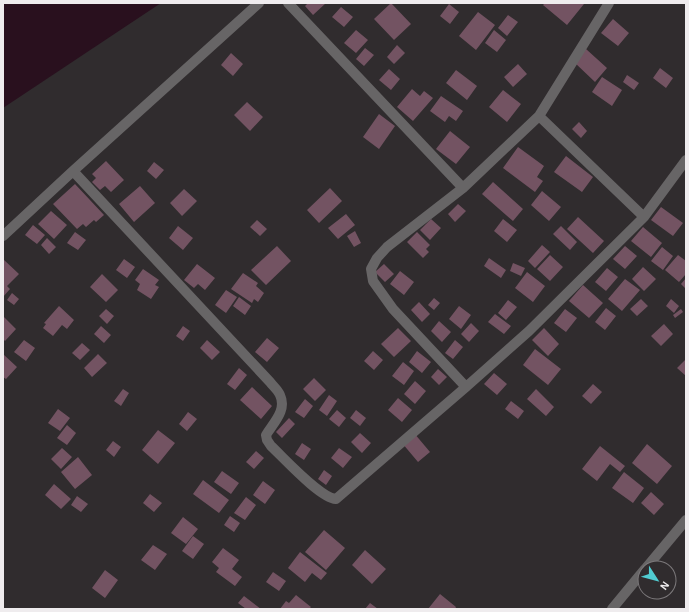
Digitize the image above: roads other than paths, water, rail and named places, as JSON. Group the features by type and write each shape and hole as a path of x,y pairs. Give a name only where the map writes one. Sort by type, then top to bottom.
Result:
{"street":[{"path":"3,236 259,3"},
{"path":"288,3 463,188"},
{"path":"466,387 393,309 373,281 371,269 377,258 387,247 463,188 538,116 609,3"},
{"path":"538,116 644,217"},
{"path":"73,171 270,382 280,395 283,405 280,414 266,434 267,440 271,446 324,495 331,499 336,499 529,331 644,217 686,160"},
{"path":"652,560 686,520"},
{"path":"612,609 637,578"}]}
